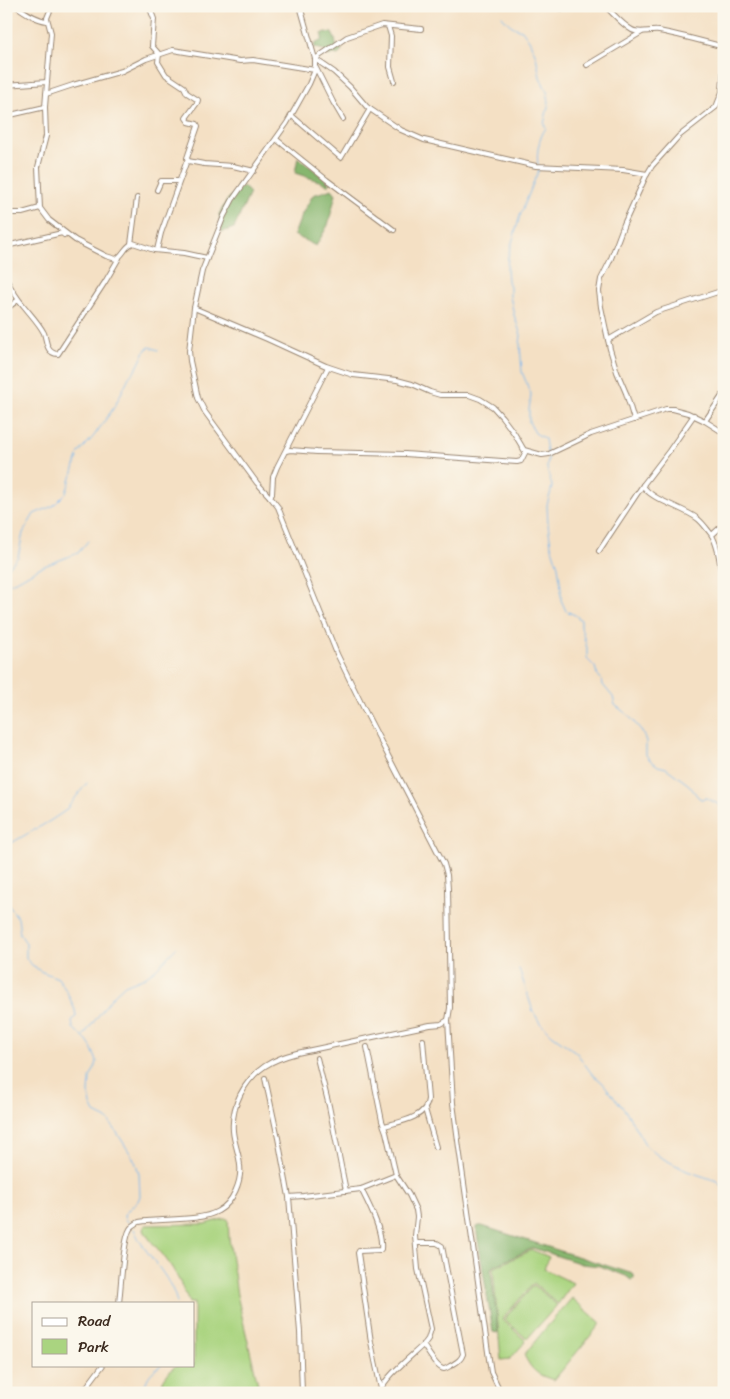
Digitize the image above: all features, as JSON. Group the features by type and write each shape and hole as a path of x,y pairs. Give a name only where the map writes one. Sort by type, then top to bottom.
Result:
{"street":[{"path":"16,6 33,16 47,21"},
{"path":"52,6 47,15 51,33 46,94 45,141 38,167 40,208 49,220 75,240 116,260 119,258"},
{"path":"148,6 154,19 152,46 159,56 158,62 166,75 184,87 187,93 198,100 186,118 189,122 198,126 158,250"},
{"path":"300,6 315,59 315,68 309,84 276,139 226,210 202,271 194,308 189,356 198,398 205,412 257,483 278,507 338,654 365,711 444,864 448,889 450,1008 448,1020 453,1103 489,1359 495,1381 501,1393"},
{"path":"558,8 570,9 574,6"},
{"path":"605,6 633,31 659,31 724,47"},
{"path":"315,59 347,37 382,25 421,29"},
{"path":"388,26 391,36 390,67 394,81"},
{"path":"587,65 643,31"},
{"path":"46,94 73,84 122,71 146,59 173,50 240,61 253,60 315,68"},
{"path":"315,59 334,72 370,109 412,136 530,165 588,170 623,170 647,174"},
{"path":"634,420 626,393 614,364 608,340 601,307 600,279 610,261 640,186 647,174 679,136 716,107 722,92 724,64"},
{"path":"315,68 343,119"},
{"path":"6,85 47,82"},
{"path":"6,116 46,107"},
{"path":"291,115 342,158 370,109"},
{"path":"276,139 394,230"},
{"path":"188,161 233,166 254,171"},
{"path":"157,190 160,181 179,181"},
{"path":"6,278 18,300 40,326 50,350 54,354 58,354 119,258 131,244 137,198"},
{"path":"6,213 22,213 40,208"},
{"path":"6,246 62,233 76,244 83,248 88,248"},
{"path":"131,244 206,258"},
{"path":"608,340 656,312 724,290"},
{"path":"6,309 18,300"},
{"path":"194,308 328,367 353,375 383,378 412,384 440,395 469,395 480,399 489,403 499,412 526,452 547,455 580,439 670,409 694,415 724,433"},
{"path":"270,497 275,472 328,367"},
{"path":"704,421 724,393"},
{"path":"599,551 643,485 670,451 694,415"},
{"path":"286,451 405,454 517,462 521,461 526,452"},
{"path":"643,485 648,492"},
{"path":"639,491 648,492 697,518 712,535 724,586"},
{"path":"712,535 724,524"},
{"path":"119,1302 126,1241 133,1226 139,1222 186,1219 211,1214 229,1202 237,1186 240,1170 233,1132 234,1109 243,1090 262,1069 273,1061 297,1053 441,1024 448,1020"},
{"path":"384,1126 412,1118 427,1106 423,1040"},
{"path":"368,1047 396,1175 416,1210 418,1269 430,1326 430,1334 423,1345 388,1378 380,1391"},
{"path":"317,1058 346,1191"},
{"path":"264,1078 289,1197 300,1332 302,1393"},
{"path":"425,1109 436,1147"},
{"path":"289,1197 361,1189 396,1175"},
{"path":"361,1189 379,1232 382,1248 380,1250 359,1251 358,1253 380,1391"},
{"path":"416,1243 437,1243 442,1246 463,1354 460,1360 445,1369 436,1364 423,1345"},
{"path":"82,1393 102,1366"}],"green space":[{"path":"326,32 332,33 337,49 343,50 338,55 333,54 329,56 323,50 314,47 315,44 322,40 322,34"},
{"path":"298,157 329,182 329,186 295,173"},
{"path":"243,186 250,193 234,228 222,232 219,214 228,199"},
{"path":"332,189 336,194 328,225 316,246 294,235 302,214 313,195"},
{"path":"228,1219 237,1295 260,1393 161,1393 163,1380 175,1366 195,1366 195,1302 189,1302 173,1269 146,1234 144,1230 145,1225 205,1224"},
{"path":"479,1226 633,1274 634,1279 631,1280 626,1276 600,1266 582,1264 533,1248 492,1267 498,1329 497,1333 493,1332 477,1234 477,1227"},
{"path":"532,1250 549,1257 544,1269 573,1283 558,1304 534,1283 502,1319 526,1341 510,1359 501,1360 493,1268"},
{"path":"534,1285 557,1305 527,1339 504,1319"},
{"path":"572,1298 601,1323 554,1380 536,1372 524,1355"}],"waterway":[{"path":"502,16 510,25 522,30 529,40 536,56 540,77 547,92 549,102 544,124 546,128 539,146 538,165"},
{"path":"539,169 520,216 508,256 507,269 514,315 521,335 522,372 531,394 529,422 535,433 545,439 548,458 547,468 552,486 547,505 548,524 551,545 558,566 561,600 566,611 581,620 587,648 587,659 595,667 603,685 613,697 615,705 628,715 641,730 646,741 646,755 658,766 666,768 689,785 698,797 701,799 707,798 724,809"},
{"path":"78,454 94,436 115,406 129,377 137,368 146,349 150,347 158,350"},
{"path":"6,570 18,557 23,533 34,514 53,506 66,493 78,457"},
{"path":"6,585 39,568 78,553 88,541"},
{"path":"6,846 65,811 87,783"},
{"path":"6,902 18,918 20,934 26,943 26,958 40,971 58,978 75,1010 76,1016 72,1021 73,1028 87,1041 97,1061 90,1078 89,1093 91,1105 95,1113 107,1119 114,1128 135,1161 139,1174 140,1196 138,1201 125,1213 124,1217 130,1223"},
{"path":"84,1035 113,996 125,985 145,977 156,969 176,948"},
{"path":"519,969 533,1011 540,1023 552,1035 576,1052 592,1074 602,1082 627,1113 646,1146 660,1157 687,1171 717,1181 724,1189"},
{"path":"134,1229 138,1238 169,1283 177,1302"},
{"path":"144,1393 149,1376 160,1366"}]}
